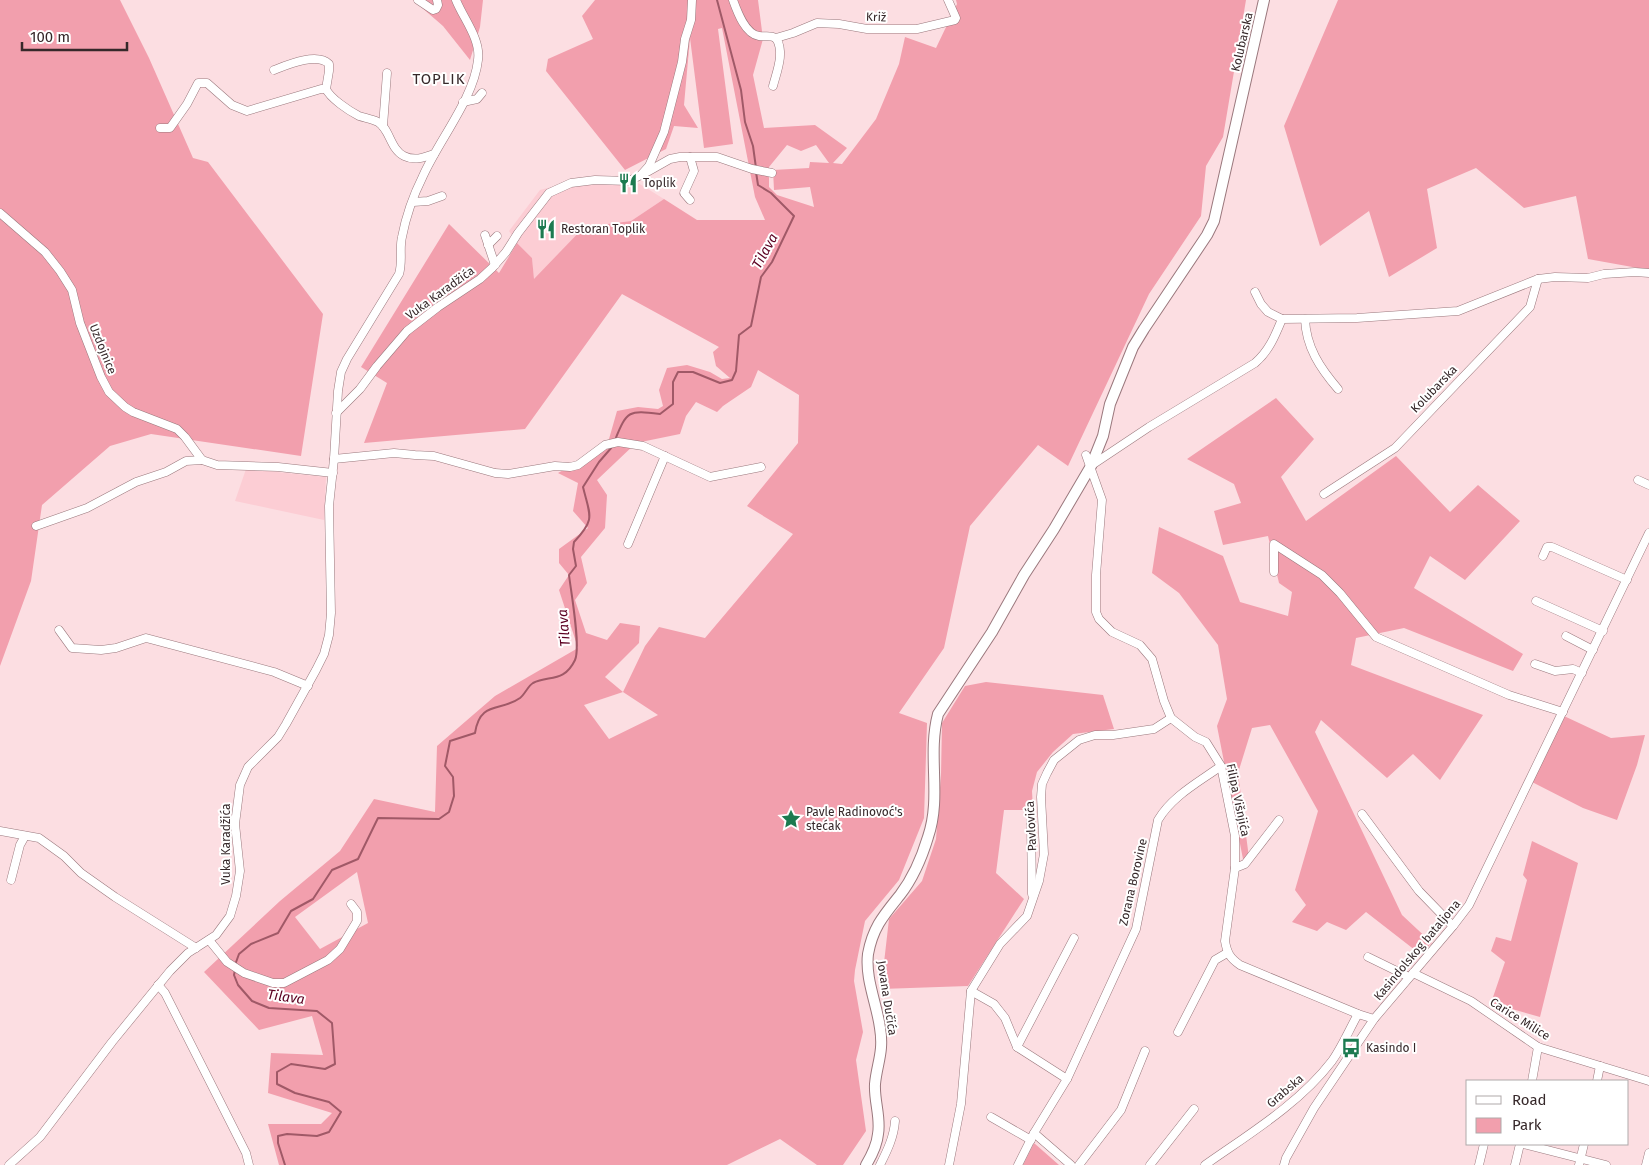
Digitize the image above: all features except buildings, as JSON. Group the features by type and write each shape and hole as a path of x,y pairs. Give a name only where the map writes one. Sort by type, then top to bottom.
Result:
{"main road":[{"name":"Kolubarska","path":"1091,466 1103,436 1110,404 1133,347 1207,236 1219,207 1264,0"},
{"name":"Jovana Dučića","path":"866,1165 874,1150 879,1132 875,1087 882,1045 878,1013 868,973 868,956 878,922 910,880 932,824 935,797 933,754 938,714 992,632 1024,575 1091,466"}],"street":[{"path":"418,0 433,10 438,5 437,0"},
{"name":"Vuka Karadžića","path":"9,1165 40,1137 112,1042 181,959 210,940 226,923 236,896 240,871 235,812 242,780 253,761 278,736 308,686 324,654 329,636 331,613 329,506 341,372 399,274 402,264 402,237 423,174 463,102 474,77 479,58 475,40 456,0"},
{"path":"641,175 650,166 664,132 691,20 692,0"},
{"path":"733,0 738,14 752,32 758,36 770,35 776,38 779,43 780,58 773,86"},
{"name":"Križ","path":"776,38 817,23 839,24 867,29 916,29 938,25 955,20 956,18 948,0"},
{"path":"274,70 301,60 323,60 328,64 329,71 326,89 331,96 348,110 378,122 383,126 394,146 403,156 418,160 434,154"},
{"path":"383,126 387,73"},
{"path":"160,128 170,128 187,104 198,83 207,83 232,105 247,111 326,89"},
{"path":"463,102 477,99 482,93"},
{"path":"690,157 694,171 684,193 690,200"},
{"name":"Vuka Karadžića","path":"336,413 360,389 406,331 480,279 495,265 549,193 571,183 594,180 629,181 670,159 690,157 717,157 756,170 772,173"},
{"path":"413,202 428,202 442,196"},
{"name":"Uzdojnice","path":"0,214 44,252 60,271 72,290 88,347 109,392 133,412 177,429 186,437 202,460"},
{"path":"485,234 495,265"},
{"path":"488,245 497,236"},
{"path":"1255,292 1261,304 1268,312 1282,319 1356,318 1458,311 1538,280 1555,277 1588,278 1612,273 1649,273"},
{"name":"Kolubarska","path":"1324,494 1395,448 1530,307 1538,280"},
{"path":"1091,466 1149,427 1255,363 1265,355 1282,319"},
{"path":"1305,319 1306,333 1314,357 1338,389"},
{"path":"334,459 385,454 434,456 495,473 508,474 555,466 570,467 578,464 606,445 615,442 643,446 710,477 761,467"},
{"path":"1086,455 1102,500 1096,575 1096,612 1099,619 1112,632 1140,645 1152,659 1171,718"},
{"path":"628,544 666,456"},
{"path":"36,526 87,508 136,482 166,472 186,460 202,460 217,465 278,467 333,473"},
{"path":"1638,480 1649,485"},
{"name":"Kasindolskog bataljona","path":"1284,1165 1314,1108 1374,1018 1469,905 1649,533"},
{"path":"1274,572 1274,544 1322,575 1340,593 1376,637 1509,695 1563,712"},
{"path":"1543,556 1547,547 1552,547 1627,580"},
{"path":"1536,601 1603,631"},
{"path":"59,630 72,648 101,650 116,648 146,638 274,672 308,686"},
{"path":"1566,636 1593,650"},
{"path":"1535,664 1555,671 1573,669 1582,673"},
{"name":"Filipa Višnjića","path":"1171,718 1195,737 1206,742 1221,766 1235,836 1235,868 1225,941 1227,953"},
{"name":"Pavlovića","path":"949,1165 961,1104 971,991 1000,944 1027,916 1039,881 1044,854 1041,817 1042,784 1054,760 1079,740 1095,735 1113,735 1154,728 1171,718"},
{"name":"Zorana Borovine","path":"1018,1165 1032,1136 1068,1079 1136,928 1158,820 1173,801 1221,766"},
{"path":"1362,814 1419,891 1453,926"},
{"path":"1235,868 1245,864 1279,820"},
{"name":"Pavlovića","path":"1031,822 1032,901"},
{"path":"0,831 39,838 115,897 196,948"},
{"path":"10,880 20,845 25,836"},
{"path":"210,940 238,970 278,984 284,983 336,953 346,942 358,916 351,904"},
{"path":"1017,1047 1074,938"},
{"path":"1178,1032 1214,960 1227,953 1231,959 1240,965 1358,1014 1374,1018"},
{"name":"Carice Milice","path":"1368,957 1471,1001 1538,1047 1649,1081"},
{"path":"158,985 165,993 246,1153 249,1165"},
{"path":"971,991 994,1004 1005,1018 1017,1047 1068,1079"},
{"name":"Grabska","path":"1205,1165 1267,1121 1302,1092 1333,1059 1358,1014"},
{"path":"1532,1080 1538,1047"},
{"path":"1079,1165 1121,1110 1145,1051"},
{"path":"1597,1080 1600,1066"},
{"path":"1150,1165 1194,1109"},
{"path":"991,1117 1032,1136 1071,1165"},
{"path":"880,1165 887,1151 895,1121"},
{"path":"1479,1165 1484,1145"},
{"path":"1515,1165 1520,1145"},
{"path":"1527,1145 1580,1162 1606,1165"},
{"path":"1580,1162 1584,1145"},
{"path":"1646,1165 1649,1154"}],"shaded area":[{"name":"Restoran Toplik","path":"625,175 664,199 631,221 584,227 534,280 532,258 517,243 509,231 540,190 582,179"},
{"path":"246,469 326,477 324,520 235,501"}],"green space":[{"path":"0,0 120,0 149,58 193,158 208,162 323,314 301,456 151,434 110,446 42,505 31,581 0,666"},
{"path":"413,0 483,0 480,27 470,60 443,26"},
{"path":"595,0 758,0 763,39 753,75 764,128 815,125 847,148 833,163 842,164 876,119 899,64 905,37 936,48 957,4 956,0 1246,0 1223,137 1206,166 1201,216 1149,294 1068,466 1038,445 970,526 944,648 899,713 927,723 924,818 899,880 865,921 854,981 863,1032 856,1060 866,1131 843,1165 817,1165 780,1139 727,1165 279,1165 268,1124 321,1124 332,1113 268,1093 271,1053 323,1055 312,1016 259,1030 204,972 280,901 340,851 374,799 435,812 437,746 495,696 578,648 559,590 569,575 559,563 559,549 588,528 573,511 578,483 558,473 607,446 617,411 638,407 658,409 663,406 659,390 667,368 687,365 710,372 722,379 730,378 716,366 713,352 719,347 622,294 525,429 364,443 387,383 361,367 449,224 499,273 517,243 532,258 534,279 584,227 631,221 664,199 697,220 765,220 755,197 722,28 718,29 733,144 704,148 690,38 684,105 698,128 674,126 666,149 625,170 546,71 548,59 593,39 582,16","holes":["787,145 801,151 816,145 829,163 810,162 809,168 773,170 774,190 810,187 814,207 777,195 769,187 769,167","758,370 799,395 798,443 747,506 793,534 705,638 659,627 645,646 623,692 605,677 639,643 640,626 620,623 607,640 586,633 575,600 587,583 581,557 605,528 607,495 597,480 636,443 680,434 686,416 696,402 717,412 751,387","623,692 658,715 609,739 584,705","357,872 368,923 320,949 295,917"]},
{"path":"1338,0 1649,0 1649,270 1588,259 1576,196 1524,208 1476,168 1427,189 1437,248 1389,277 1369,211 1320,246 1284,126"},
{"path":"1276,398 1314,439 1281,477 1306,521 1396,456 1450,512 1478,485 1520,521 1465,580 1430,556 1414,588 1523,654 1513,671 1404,628 1356,638 1351,665 1483,715 1440,780 1413,754 1387,778 1321,720 1315,732 1402,915 1432,943 1420,954 1366,912 1346,930 1327,922 1317,931 1292,922 1306,905 1295,890 1318,811 1270,725 1252,728 1238,773 1249,858 1243,859 1217,726 1227,699 1218,645 1179,593 1152,573 1159,527 1223,556 1240,602 1288,616 1292,592 1279,583 1268,536 1223,545 1214,511 1241,503 1234,484 1187,459"},
{"path":"986,682 1103,695 1114,729 1073,734 1053,752 1037,772 1032,791 1033,810 1004,810 996,873 1024,899 968,986 881,989 889,919 922,881 936,839 941,775 942,723 965,686"},
{"path":"1564,716 1611,738 1645,735 1637,765 1617,820 1583,808 1532,782"},
{"path":"1532,841 1578,863 1540,1017 1491,1003 1505,962 1491,951 1496,937 1511,941 1527,880 1523,875"},
{"path":"1034,1143 1059,1165 1023,1165"}],"waterway":[{"name":"Tilava","path":"717,0 741,90 745,122 753,146 756,168"},
{"name":"Tilava","path":"615,440 623,423 630,414 642,412 660,414 673,404 673,382 678,372 693,372 720,383 732,380 736,371 739,335 751,326 761,277 772,262 794,216 771,193 758,185 756,172"},
{"name":"Tilava","path":"235,965 239,954 251,944 278,933 291,911 313,899 332,870 358,859 378,818 439,819 449,812 454,796 453,777 445,766 450,741 475,733 481,716 486,711 513,702 520,698 533,683 561,675 571,667 577,653 577,644 569,575 576,566 573,549 574,542 586,528 589,517 583,487 599,462 612,447"},
{"name":"Tilava","path":"235,970 234,975 238,985 252,1001 269,1008 317,1011 332,1023 335,1064 325,1069 291,1064 277,1072 277,1084 295,1093 329,1102 341,1112 329,1132 317,1136 287,1134 278,1136 278,1143 285,1165"}],"place":[{"name":"Toplik","path":"628,183"},
{"name":"Restoran Toplik","path":"546,229"},
{"name":"Pavle Radinovoć's stećak","path":"791,819"},
{"name":"Kasindo I","path":"1351,1048"}],"district":[{"name":"TOPLIK","path":"439,79"}]}
